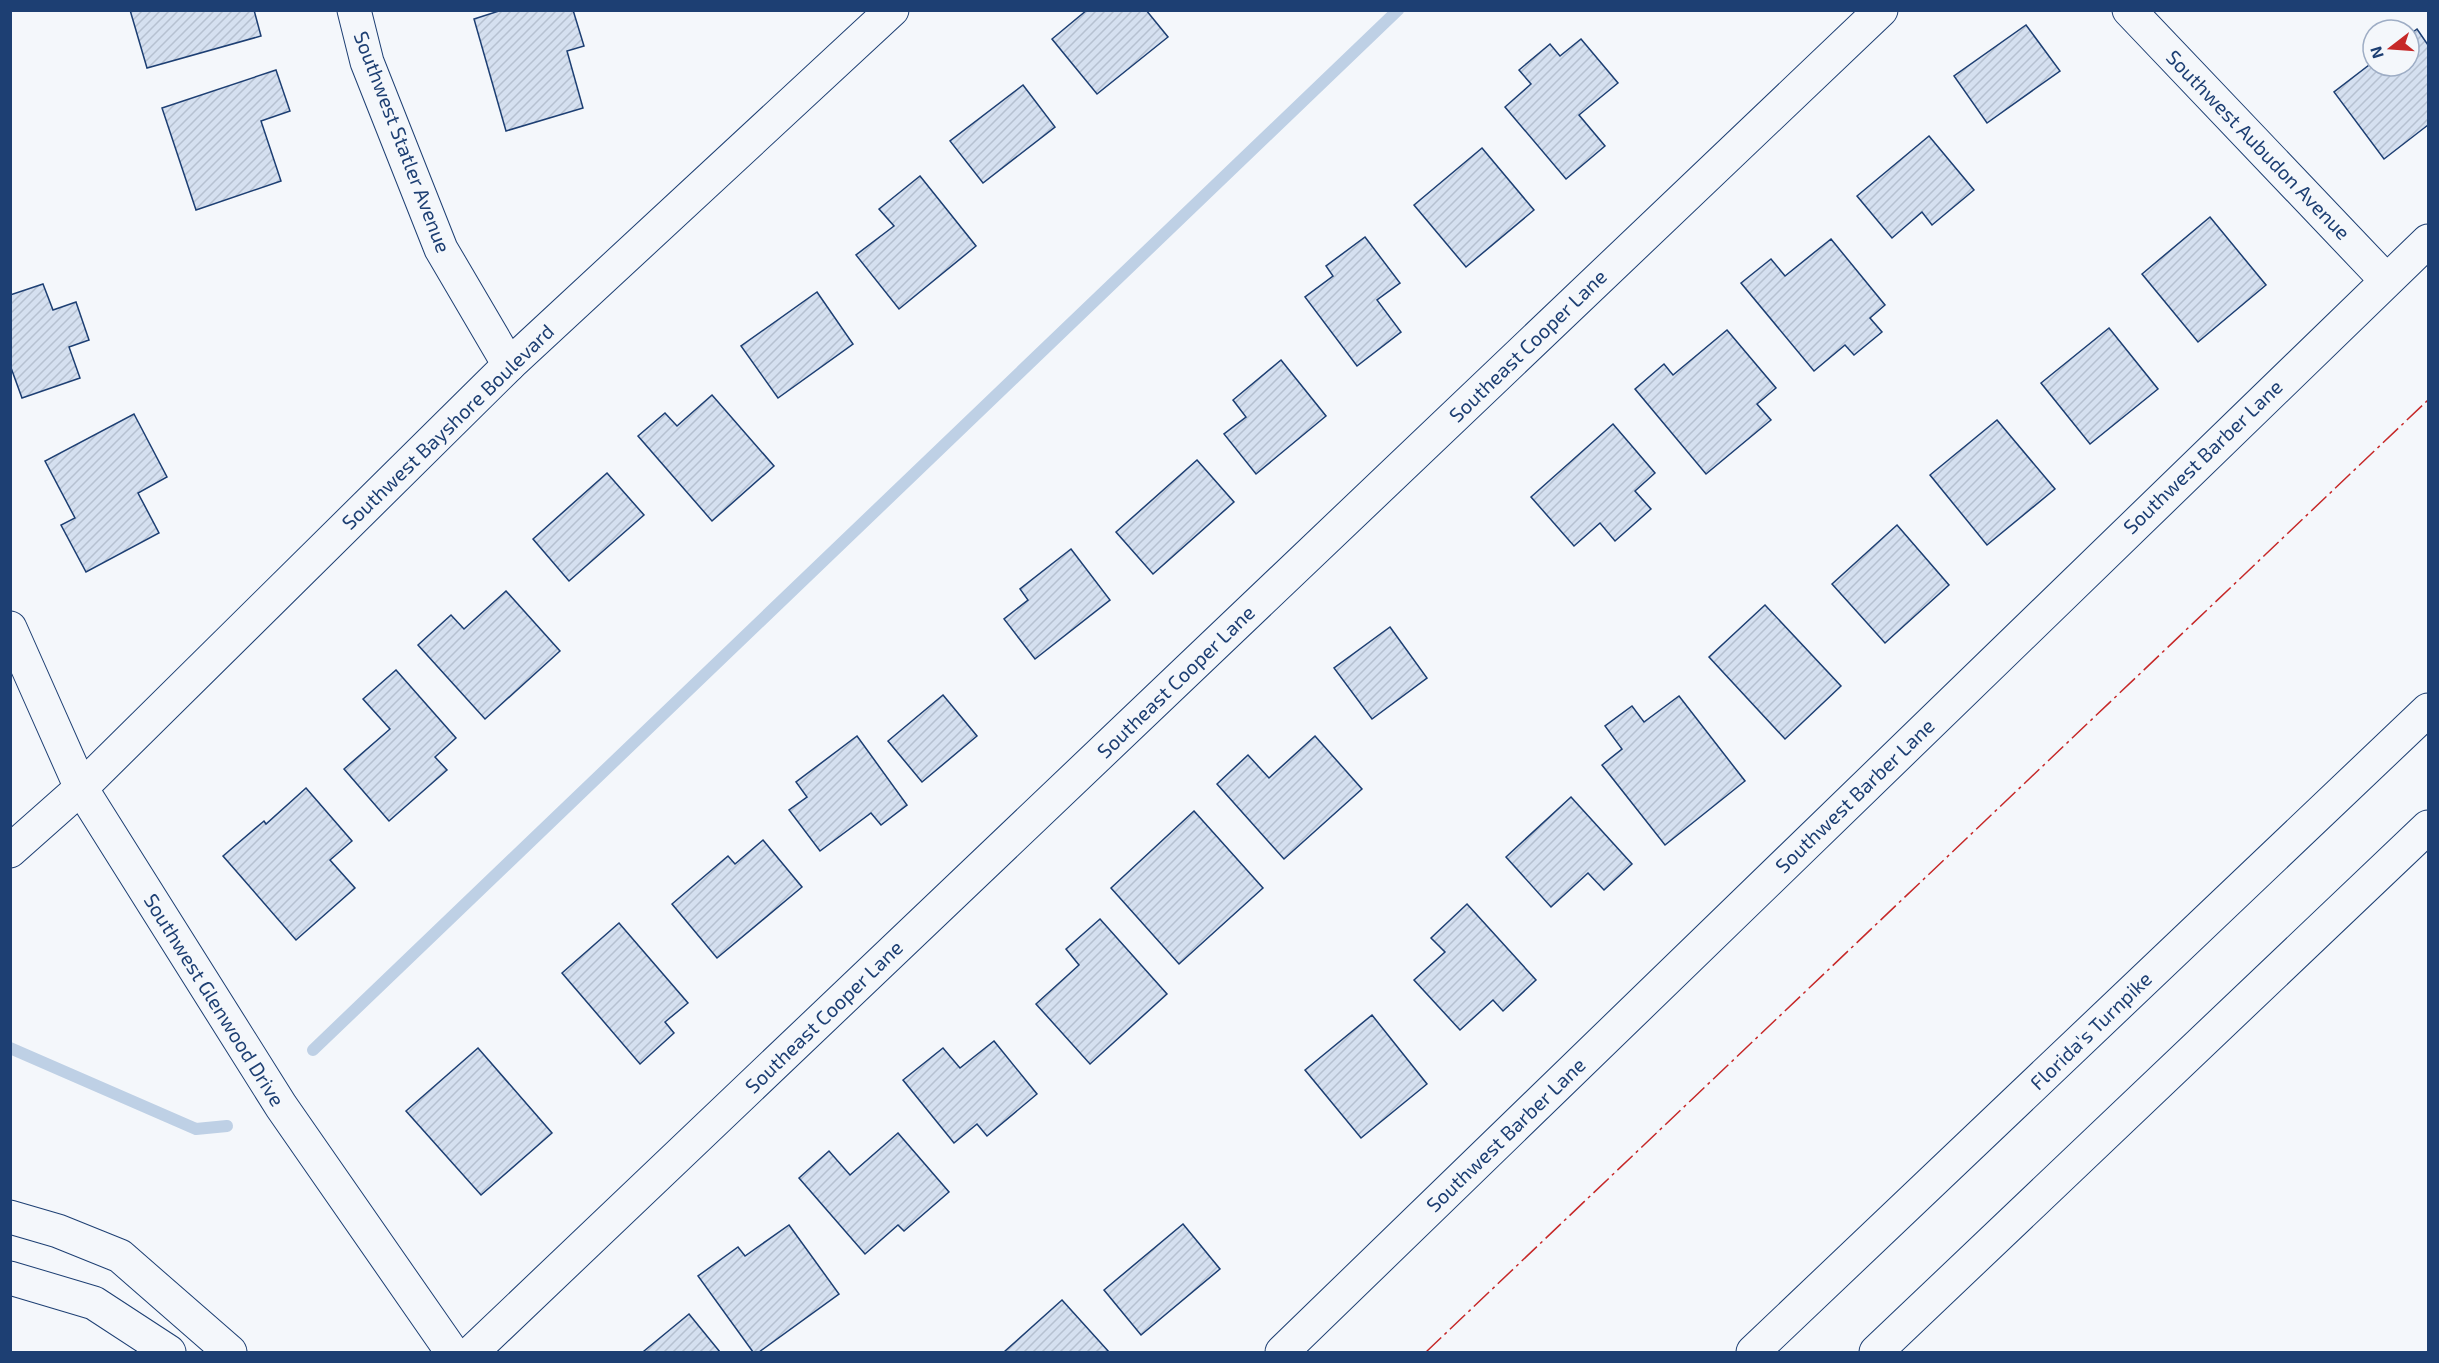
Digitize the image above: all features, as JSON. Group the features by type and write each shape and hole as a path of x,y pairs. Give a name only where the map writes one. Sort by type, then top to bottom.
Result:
{"main road":[{"name":"Southwest Statler Avenue","path":"354,10 367,62 441,249 509,365"},
{"name":"Southwest Bayshore Boulevard","path":"10,851 81,788 509,365 892,10"},
{"name":"Southeast Cooper Lane","path":"472,1353 1881,10"},
{"name":"Southwest Aubudon Avenue","path":"2129,10 2386,280"},
{"name":"Southwest Barber Lane","path":"1282,1353 2428,241"},
{"name":"Southwest Glenwood Drive","path":"10,628 81,788 281,1106 453,1353"},
{"name":"Florida's Turnpike","path":"1753,1353 2428,710"},
{"path":"1876,1353 2428,827"},
{"path":"10,1217 58,1231 120,1256 230,1353"},
{"path":"10,1278 94,1303 169,1353"}],"building":[{"path":"130,10 254,10 261,36 147,68"},
{"path":"502,10 573,10 584,46 567,51 583,108 506,131 474,19"},
{"path":"1087,10 1146,10 1168,37 1097,94 1052,39"},
{"path":"2026,25 2060,71 1987,123 1954,76"},
{"path":"2421,35 2428,45 2428,125 2384,159 2334,92 2361,71 2361,78 2421,78"},
{"path":"1581,39 1618,83 1579,115 1605,146 1566,179 1505,107 1531,84 1519,70 1550,44 1560,56"},
{"path":"276,70 290,111 261,121 281,181 196,210 162,108"},
{"path":"1023,85 1055,127 983,183 950,141"},
{"path":"1929,136 1974,190 1932,225 1922,212 1892,238 1857,196"},
{"path":"1482,148 1534,210 1466,267 1414,205"},
{"path":"920,176 976,246 899,309 856,255 894,226 879,209"},
{"path":"2210,217 2266,285 2198,342 2142,274"},
{"path":"1365,237 1400,283 1377,300 1401,332 1357,366 1305,297 1333,276 1326,266"},
{"path":"1831,239 1885,305 1870,318 1882,332 1854,355 1845,345 1814,371 1741,283 1771,259 1785,276"},
{"path":"43,284 53,310 76,302 89,340 69,347 80,378 22,398 10,365 10,295"},
{"path":"817,292 853,344 778,398 741,346"},
{"path":"2109,328 2158,389 2090,444 2041,383"},
{"path":"1727,330 1776,388 1757,404 1771,420 1706,474 1635,389 1664,364 1673,375"},
{"path":"1281,360 1326,416 1256,474 1224,434 1246,417 1233,400"},
{"path":"712,395 774,466 712,521 638,436 665,413 677,426"},
{"path":"134,414 167,477 138,493 159,533 86,572 61,525 75,518 45,461"},
{"path":"1997,420 2055,489 1987,545 1930,475"},
{"path":"1613,424 1655,473 1635,491 1651,509 1615,541 1600,523 1574,546 1531,497"},
{"path":"1197,460 1234,502 1153,574 1116,532"},
{"path":"607,473 644,515 569,581 533,539"},
{"path":"1897,525 1949,585 1885,643 1832,584"},
{"path":"1071,549 1110,600 1035,659 1004,619 1028,600 1020,589"},
{"path":"506,591 560,651 485,719 418,645 451,615 464,629"},
{"path":"1765,605 1841,686 1785,739 1709,657"},
{"path":"1390,627 1427,678 1372,719 1334,668"},
{"path":"396,670 456,738 435,757 447,770 389,821 344,769 390,729 363,699"},
{"path":"943,695 977,736 922,782 888,741"},
{"path":"1679,696 1745,781 1665,845 1602,765 1622,749 1605,726 1632,706 1644,722"},
{"path":"857,736 907,805 881,825 871,813 820,851 789,810 807,797 796,782"},
{"path":"1315,736 1362,789 1284,859 1217,784 1248,755 1269,778"},
{"path":"306,788 352,841 330,860 355,888 296,940 223,856 264,821 266,824"},
{"path":"1571,797 1632,864 1604,890 1588,873 1551,907 1506,857"},
{"path":"1194,811 1263,888 1179,964 1111,888"},
{"path":"763,840 802,887 717,958 672,904 728,856 735,864"},
{"path":"1467,904 1536,980 1503,1011 1493,1000 1460,1030 1414,980 1445,952 1431,938"},
{"path":"1100,919 1167,994 1090,1064 1036,1004 1079,965 1066,949"},
{"path":"619,923 688,1003 665,1022 674,1033 640,1064 562,973"},
{"path":"1372,1015 1427,1084 1361,1138 1305,1070"},
{"path":"994,1041 1037,1094 987,1136 977,1124 954,1143 903,1080 943,1048 960,1068"},
{"path":"478,1048 552,1133 481,1195 406,1111"},
{"path":"898,1133 949,1192 904,1231 898,1225 865,1254 799,1178 829,1151 850,1175"},
{"path":"1183,1224 1220,1269 1141,1335 1104,1290"},
{"path":"789,1225 839,1294 759,1352 753,1352 698,1276 738,1247 745,1256"},
{"path":"1062,1300 1109,1352 1004,1352"},
{"path":"689,1314 720,1352 644,1351"}],"waterway":[{"path":"313,1050 1398,10"},
{"path":"10,1048 196,1129 227,1126"}],"power":[{"path":"1426,1352 2428,400"}]}
